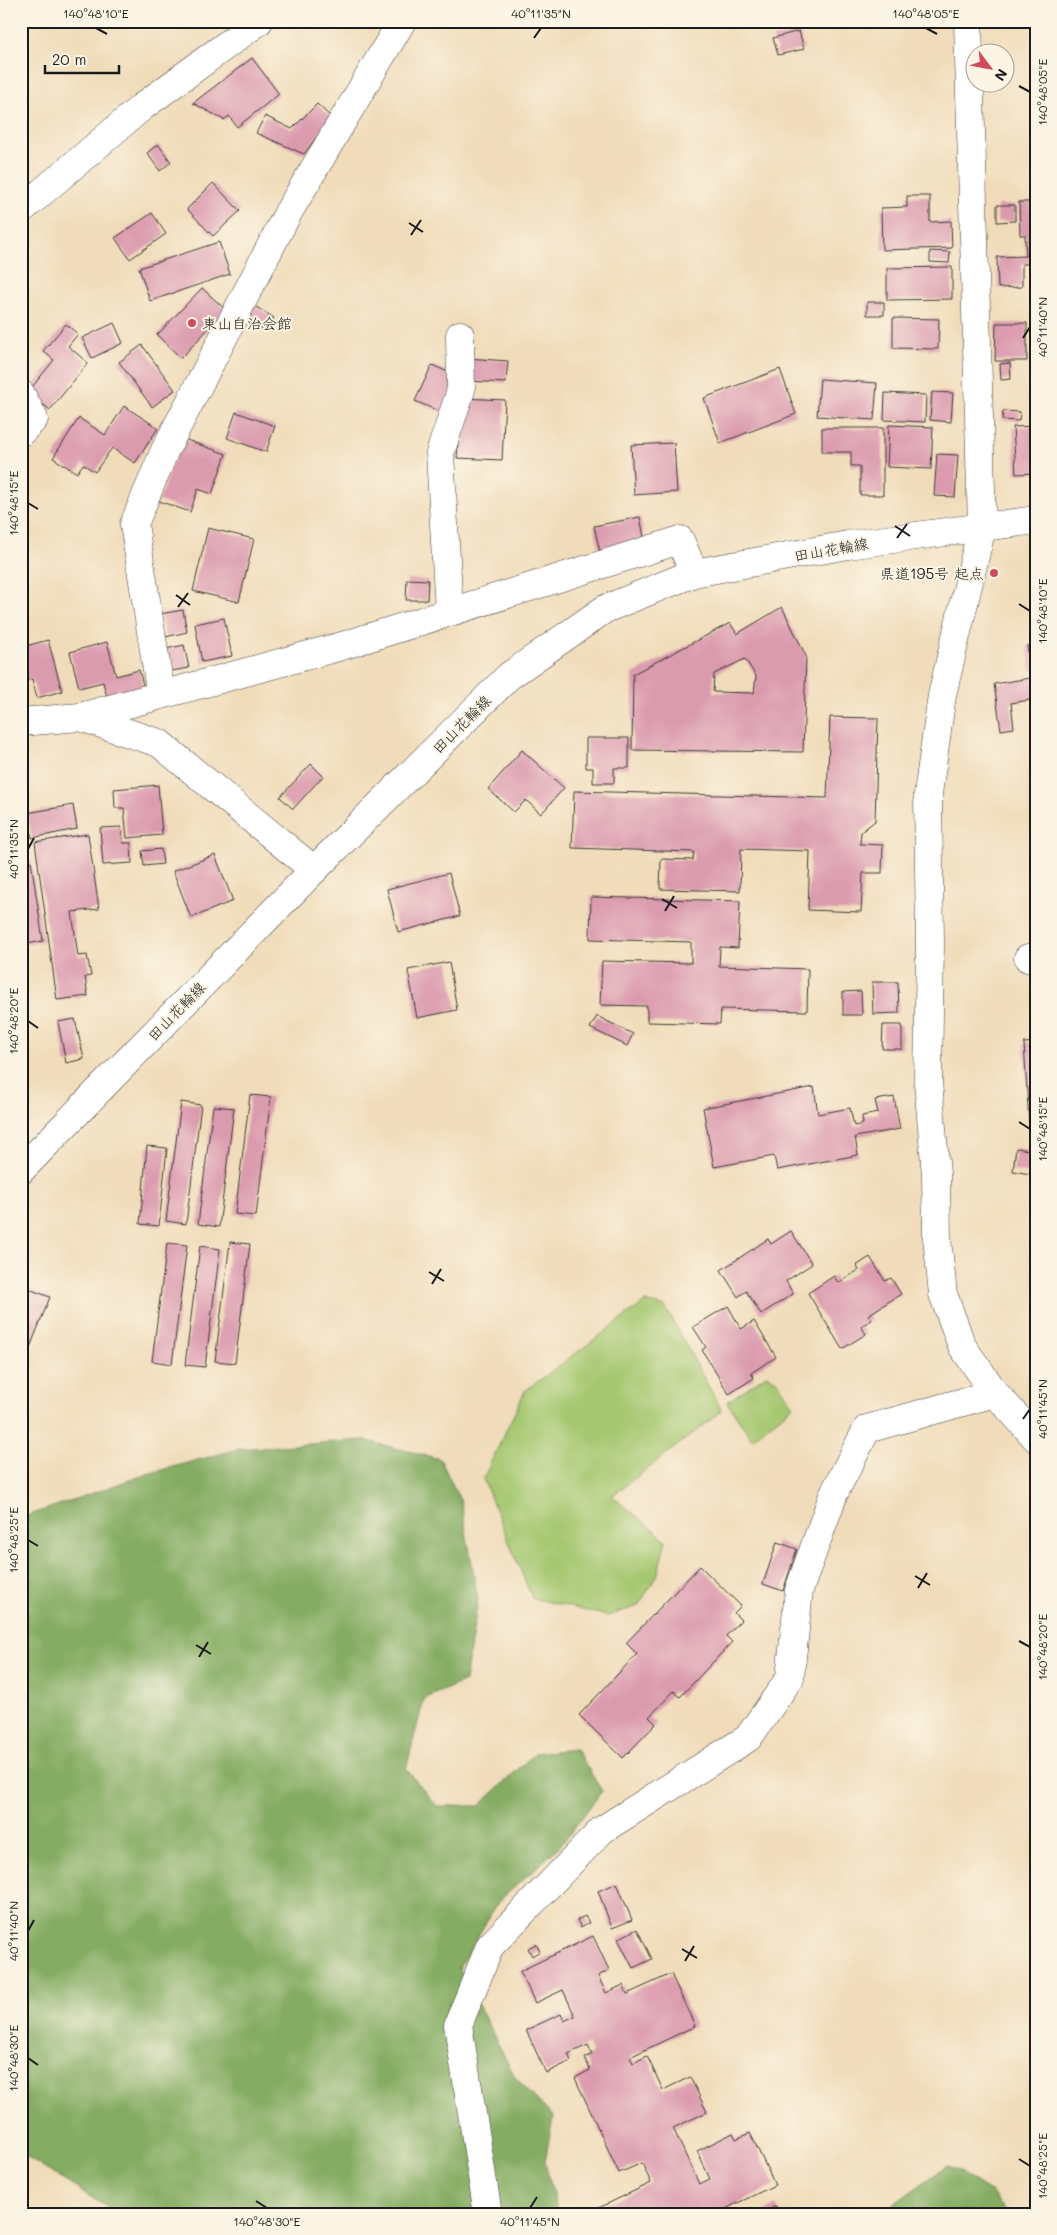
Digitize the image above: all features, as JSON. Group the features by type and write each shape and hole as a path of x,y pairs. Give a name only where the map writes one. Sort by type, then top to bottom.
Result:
{"street":[{"path":"21,210 142,107 259,21"},
{"path":"161,695 134,524 165,450 289,211 402,21"},
{"path":"968,21 982,527 942,695 928,794 930,943 928,1082 936,1174 937,1238 944,1294 962,1346 995,1393 1036,1438"},
{"path":"449,612 440,453 461,390 460,336"},
{"path":"21,394 34,420 21,432"},
{"name":"田山花輪線","path":"21,1170 314,870 509,676 605,609 694,573 848,545 1036,520"},
{"path":"21,722 80,716 342,646 680,540 694,573"},
{"path":"80,716 159,743 314,870"},
{"path":"488,2214 458,2025 490,1946 602,1830 748,1738 790,1678 799,1590 834,1494 867,1429 995,1393"}],"green space":[{"path":"645,1302 665,1307 722,1411 612,1496 666,1540 657,1576 638,1606 608,1616 532,1598 483,1479 525,1391"},
{"path":"766,1375 777,1380 793,1406 752,1439 727,1402"},
{"path":"364,1440 440,1459 461,1502 478,1599 465,1681 424,1699 406,1769 437,1806 479,1806 535,1753 576,1749 602,1791 561,1845 498,1902 459,1968 515,2077 553,2117 545,2162 558,2214 118,2214 21,2154 21,1518 147,1474 238,1449"},
{"path":"948,2165 992,2193 1007,2214 880,2214"}],"building":[{"path":"799,31 804,49 778,55 773,38"},
{"path":"252,58 279,94 237,127 229,116 224,120 193,103"},
{"path":"317,104 331,117 304,154 256,133 265,116 292,129"},
{"path":"158,144 171,162 160,171 147,153"},
{"path":"213,183 240,211 213,236 187,209"},
{"path":"907,196 930,196 930,222 951,221 952,248 882,250 881,208 907,207"},
{"path":"1019,202 1036,202 1036,264 1022,264 1022,287 998,288 997,257 1026,256 1025,235 1020,235"},
{"path":"997,205 1015,205 1015,221 997,222"},
{"path":"152,213 166,234 130,259 115,238"},
{"path":"219,242 230,274 150,301 139,268"},
{"path":"930,251 950,252 949,263 930,262"},
{"path":"952,267 952,299 887,300 887,268"},
{"name":"東山自治会館","path":"202,288 226,310 181,358 157,335"},
{"path":"867,302 884,302 884,315 867,315"},
{"path":"253,305 274,318 266,331 246,318"},
{"path":"893,318 939,319 938,349 893,348"},
{"path":"114,323 123,343 92,358 82,338"},
{"path":"996,323 1027,323 1027,361 995,361"},
{"path":"66,324 78,334 68,346 88,363 50,410 28,392 54,360 43,351"},
{"path":"142,345 175,390 152,407 119,362"},
{"path":"467,358 508,361 506,383 466,381"},
{"path":"1010,363 1011,379 1001,380 1000,364"},
{"path":"432,365 459,377 443,413 415,401"},
{"path":"1034,368 1036,368 1036,406 1033,406"},
{"path":"780,369 796,414 720,443 704,398"},
{"path":"820,379 877,383 874,420 817,416"},
{"path":"932,392 953,393 951,422 930,420"},
{"path":"885,393 926,395 925,422 884,420"},
{"path":"461,398 505,400 502,460 457,458"},
{"path":"124,406 158,428 135,463 112,448 95,472 83,464 77,473 53,458 79,418 105,435"},
{"path":"1003,411 1020,412 1019,421 1002,420"},
{"path":"236,412 275,426 266,452 227,438"},
{"path":"889,425 933,427 931,469 887,467"},
{"path":"1036,426 1036,473 1016,474 1013,427"},
{"path":"822,428 883,428 883,495 860,495 860,466 851,466 851,452 822,452"},
{"path":"181,438 226,454 212,494 198,489 190,512 159,501"},
{"path":"674,443 677,492 634,495 631,445"},
{"path":"937,454 958,455 955,497 934,496"},
{"path":"640,517 645,542 600,552 594,526"},
{"path":"208,528 254,539 239,602 193,591"},
{"path":"407,579 428,580 427,600 406,600"},
{"path":"782,607 806,656 803,752 632,750 633,674 730,623 737,634","holes":["745,659 756,676 754,693 713,692 714,674"]},
{"path":"183,610 187,632 165,637 160,614"},
{"path":"224,618 232,656 202,662 195,624"},
{"path":"48,640 62,691 37,698 32,679 23,681 21,660 26,659 22,647"},
{"path":"107,642 116,676 139,670 144,688 107,697 103,682 79,688 70,652"},
{"path":"184,645 189,668 166,672 161,650"},
{"path":"1036,645 1036,670 1031,671 1027,646"},
{"path":"1036,677 1036,699 1011,703 1014,728 1001,730 994,684"},
{"path":"830,717 878,718 875,821 861,832 860,844 883,845 882,873 863,873 861,912 808,910 810,851 741,849 740,891 660,889 661,859 693,860 694,852 572,848 574,791 827,798"},
{"path":"586,738 629,738 629,768 614,768 614,783 593,783 593,768 586,768"},
{"path":"522,750 564,788 541,814 526,800 514,812 488,789"},
{"path":"311,764 323,776 293,809 280,797"},
{"path":"158,785 162,835 127,838 124,808 115,808 114,789"},
{"path":"73,805 77,829 32,838 27,813"},
{"path":"121,827 123,843 131,843 132,863 103,865 100,828"},
{"path":"88,834 99,909 72,912 78,956 87,955 91,976 85,977 88,996 57,1000 35,842"},
{"path":"161,849 163,864 144,866 142,851"},
{"path":"215,855 233,901 191,918 173,871"},
{"path":"31,861 43,941 21,945 21,863"},
{"path":"449,873 460,916 398,932 387,889"},
{"path":"591,897 740,901 738,948 720,947 719,966 808,969 807,1011 721,1009 720,1024 647,1022 647,1006 600,1005 602,961 691,963 691,942 590,939"},
{"path":"449,962 457,1010 417,1018 408,970"},
{"path":"872,982 898,982 899,1013 873,1014"},
{"path":"861,991 862,1015 843,1015 843,992"},
{"path":"597,1016 633,1034 627,1046 590,1028"},
{"path":"75,1019 84,1059 66,1063 58,1022"},
{"path":"883,1025 902,1025 902,1049 882,1049"},
{"path":"1036,1042 1036,1138 1030,1139 1024,1043"},
{"path":"814,1087 818,1114 850,1108 854,1126 863,1124 862,1116 878,1113 875,1100 894,1097 900,1129 855,1137 858,1155 777,1170 774,1156 714,1167 703,1108"},
{"path":"250,1095 271,1097 256,1216 235,1214"},
{"path":"181,1102 201,1105 186,1224 166,1221"},
{"path":"213,1106 234,1108 219,1227 198,1224"},
{"path":"147,1146 167,1148 159,1226 140,1224"},
{"path":"1016,1148 1036,1151 1036,1175 1013,1171"},
{"path":"791,1231 812,1264 786,1281 793,1294 761,1314 746,1291 738,1297 721,1270 768,1239 771,1244"},
{"path":"230,1242 250,1244 235,1363 215,1361"},
{"path":"167,1243 187,1245 172,1364 152,1361"},
{"path":"200,1246 220,1249 205,1367 185,1365"},
{"path":"870,1257 885,1281 891,1278 901,1294 868,1315 872,1320 861,1326 866,1334 842,1349 808,1293 834,1276 838,1283 859,1270 856,1266"},
{"path":"21,1286 50,1297 21,1370"},
{"path":"728,1306 741,1329 754,1321 776,1357 751,1373 754,1378 729,1394 702,1350 706,1347 693,1327"},
{"path":"777,1542 797,1549 783,1591 763,1584"},
{"path":"700,1566 741,1606 734,1613 741,1620 726,1636 732,1642 680,1697 674,1691 649,1717 656,1724 623,1758 579,1715 637,1654 626,1643"},
{"path":"617,1883 632,1920 612,1928 598,1891"},
{"path":"585,1916 589,1923 581,1928 577,1920"},
{"path":"637,1929 652,1959 633,1968 618,1939"},
{"path":"593,1936 609,1970 598,1976 606,1993 623,1985 627,1994 671,1974 695,2026 630,2057 633,2063 647,2056 663,2090 690,2077 707,2112 673,2128 699,2184 710,2179 697,2151 733,2133 736,2139 750,2133 775,2185 715,2214 586,2214 651,2183 642,2163 619,2173 575,2078 590,2070 585,2058 592,2054 588,2045 568,2054 571,2061 546,2073 526,2030 561,2014 564,2021 575,2016 563,1990 535,2003 520,1971"},
{"path":"536,1944 540,1951 532,1956 528,1948"},
{"path":"776,2206 780,2214 760,2214"}],"place":[{"name":"東山自治会館","path":"192,323"},
{"name":"県道195号 起点","path":"994,573"}]}
